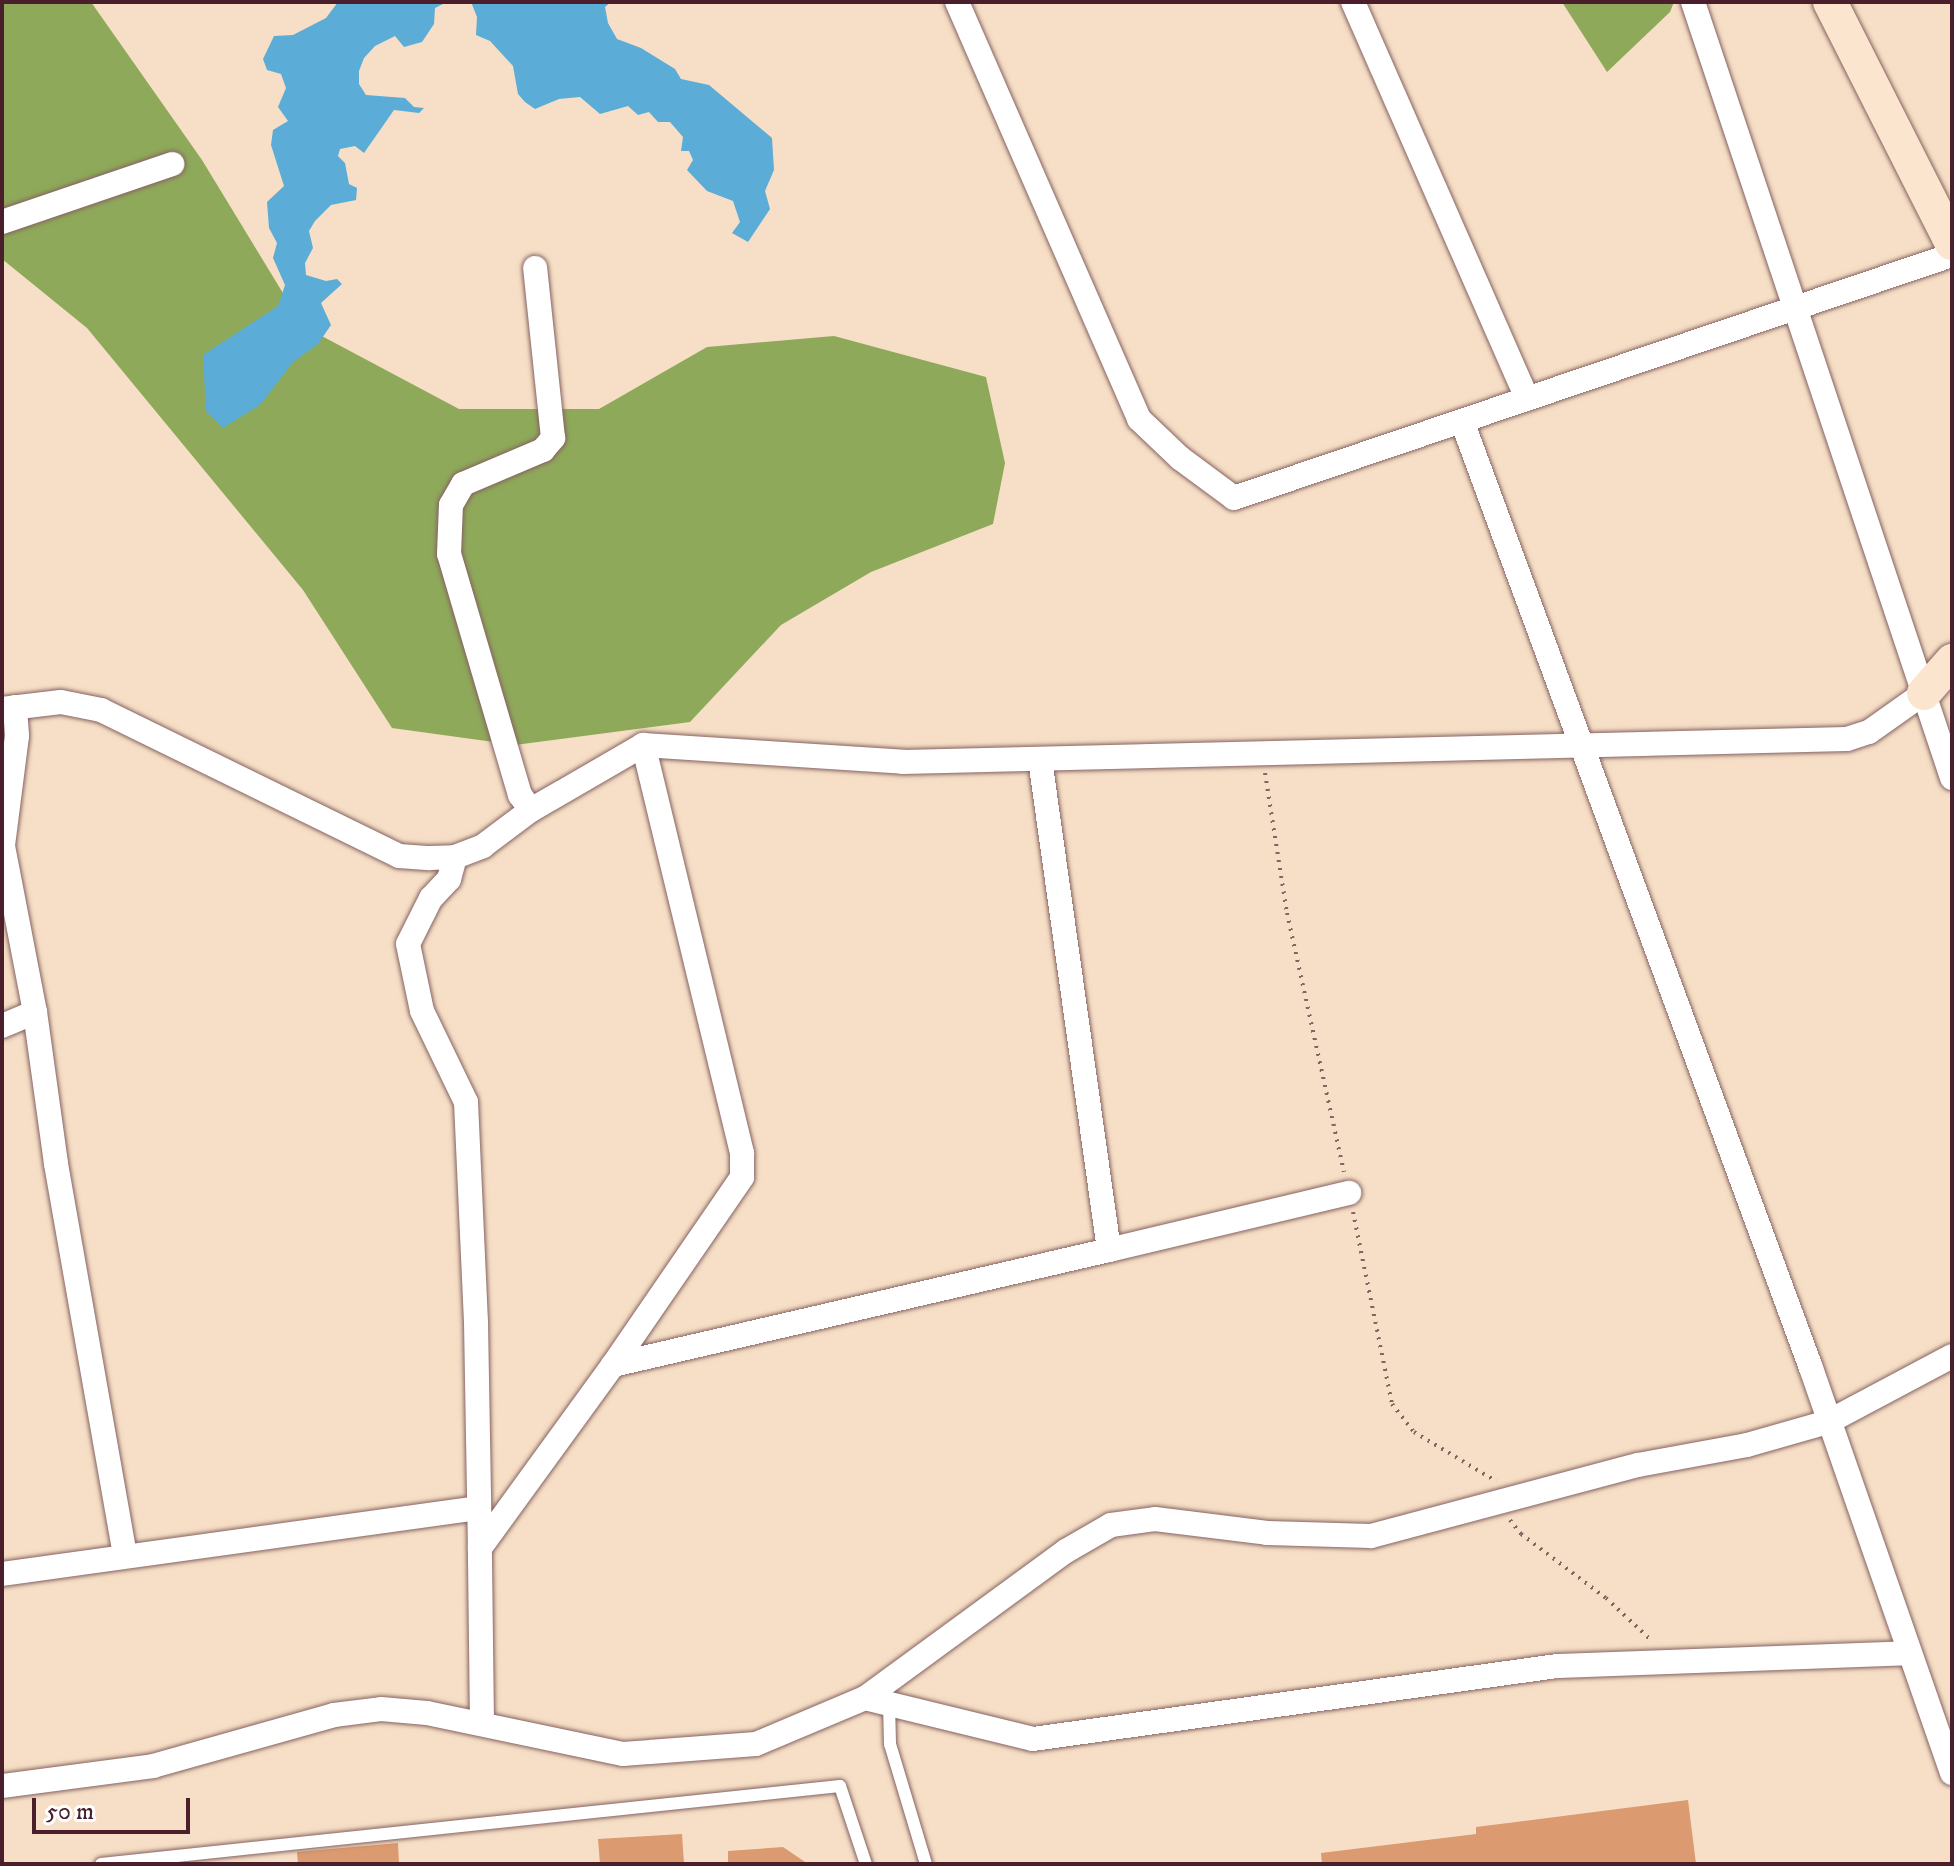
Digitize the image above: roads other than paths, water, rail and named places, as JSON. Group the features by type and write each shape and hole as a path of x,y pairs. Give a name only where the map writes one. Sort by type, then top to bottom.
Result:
{"main road":[{"path":"1830,2 1952,243"},
{"path":"1924,693 1952,661"}],"street":[{"path":"1353,2 1527,398"},
{"path":"1693,2 1952,778"},
{"path":"965,5 1139,419 1180,458 1234,498 1952,255"},
{"path":"2,222 172,164"},
{"path":"531,810 520,795 449,554 451,505 463,484 543,450 553,438 535,268"},
{"path":"1462,421 1828,1422 1952,1773"},
{"path":"125,1556 56,1164 35,1012 3,846 17,736 8,708 61,702 101,710 399,856 455,857 483,846 531,810 643,745 903,762 1847,739 1869,732 1924,693"},
{"path":"480,1548 613,1365 742,1177 742,1153 643,745"},
{"path":"1040,760 1109,1250"},
{"path":"455,857 449,879 431,898 408,944 422,1011 466,1102 476,1322 476,1508 480,1548 482,1724"},
{"path":"2,1026 35,1012"},
{"path":"613,1365 1349,1193"},
{"path":"2,1786 153,1766 334,1715 381,1709 482,1724 623,1754 756,1744 865,1698 1066,1551 1111,1525 1155,1519 1267,1533 1371,1536 1638,1465 1747,1445 1828,1422 1952,1356"},
{"path":"2,1574 476,1508"},
{"path":"865,1698 1033,1739 1557,1666 1909,1653"}],"lane":[{"path":"889,1703 890,1744 926,1864"},
{"path":"101,1864 840,1786 866,1864"}],"water":[{"path":"338,2 447,2 435,8 434,24 422,42 404,47 395,36 375,46 364,58 359,71 359,84 366,95 405,98 414,107 424,108 419,113 394,110 364,153 355,146 340,149 338,156 345,163 349,184 357,188 356,200 331,205 315,221 309,231 313,248 305,263 306,275 326,281 337,279 342,284 321,303 331,325 318,344 293,362 261,404 223,428 206,411 203,355 278,306 285,285 273,258 277,243 269,228 267,202 284,186 271,145 273,130 288,121 278,107 286,88 281,74 267,70 263,59 274,36 293,35 326,18"},
{"path":"471,2 611,2 605,7 608,23 617,39 641,48 675,69 681,79 709,85 772,138 774,170 765,191 770,209 748,242 732,233 740,222 733,201 707,191 687,170 693,160 689,151 681,151 683,137 670,122 658,122 649,112 638,115 628,106 600,114 580,97 559,99 535,109 525,102 518,94 513,66 490,41 476,35 477,17"}]}
